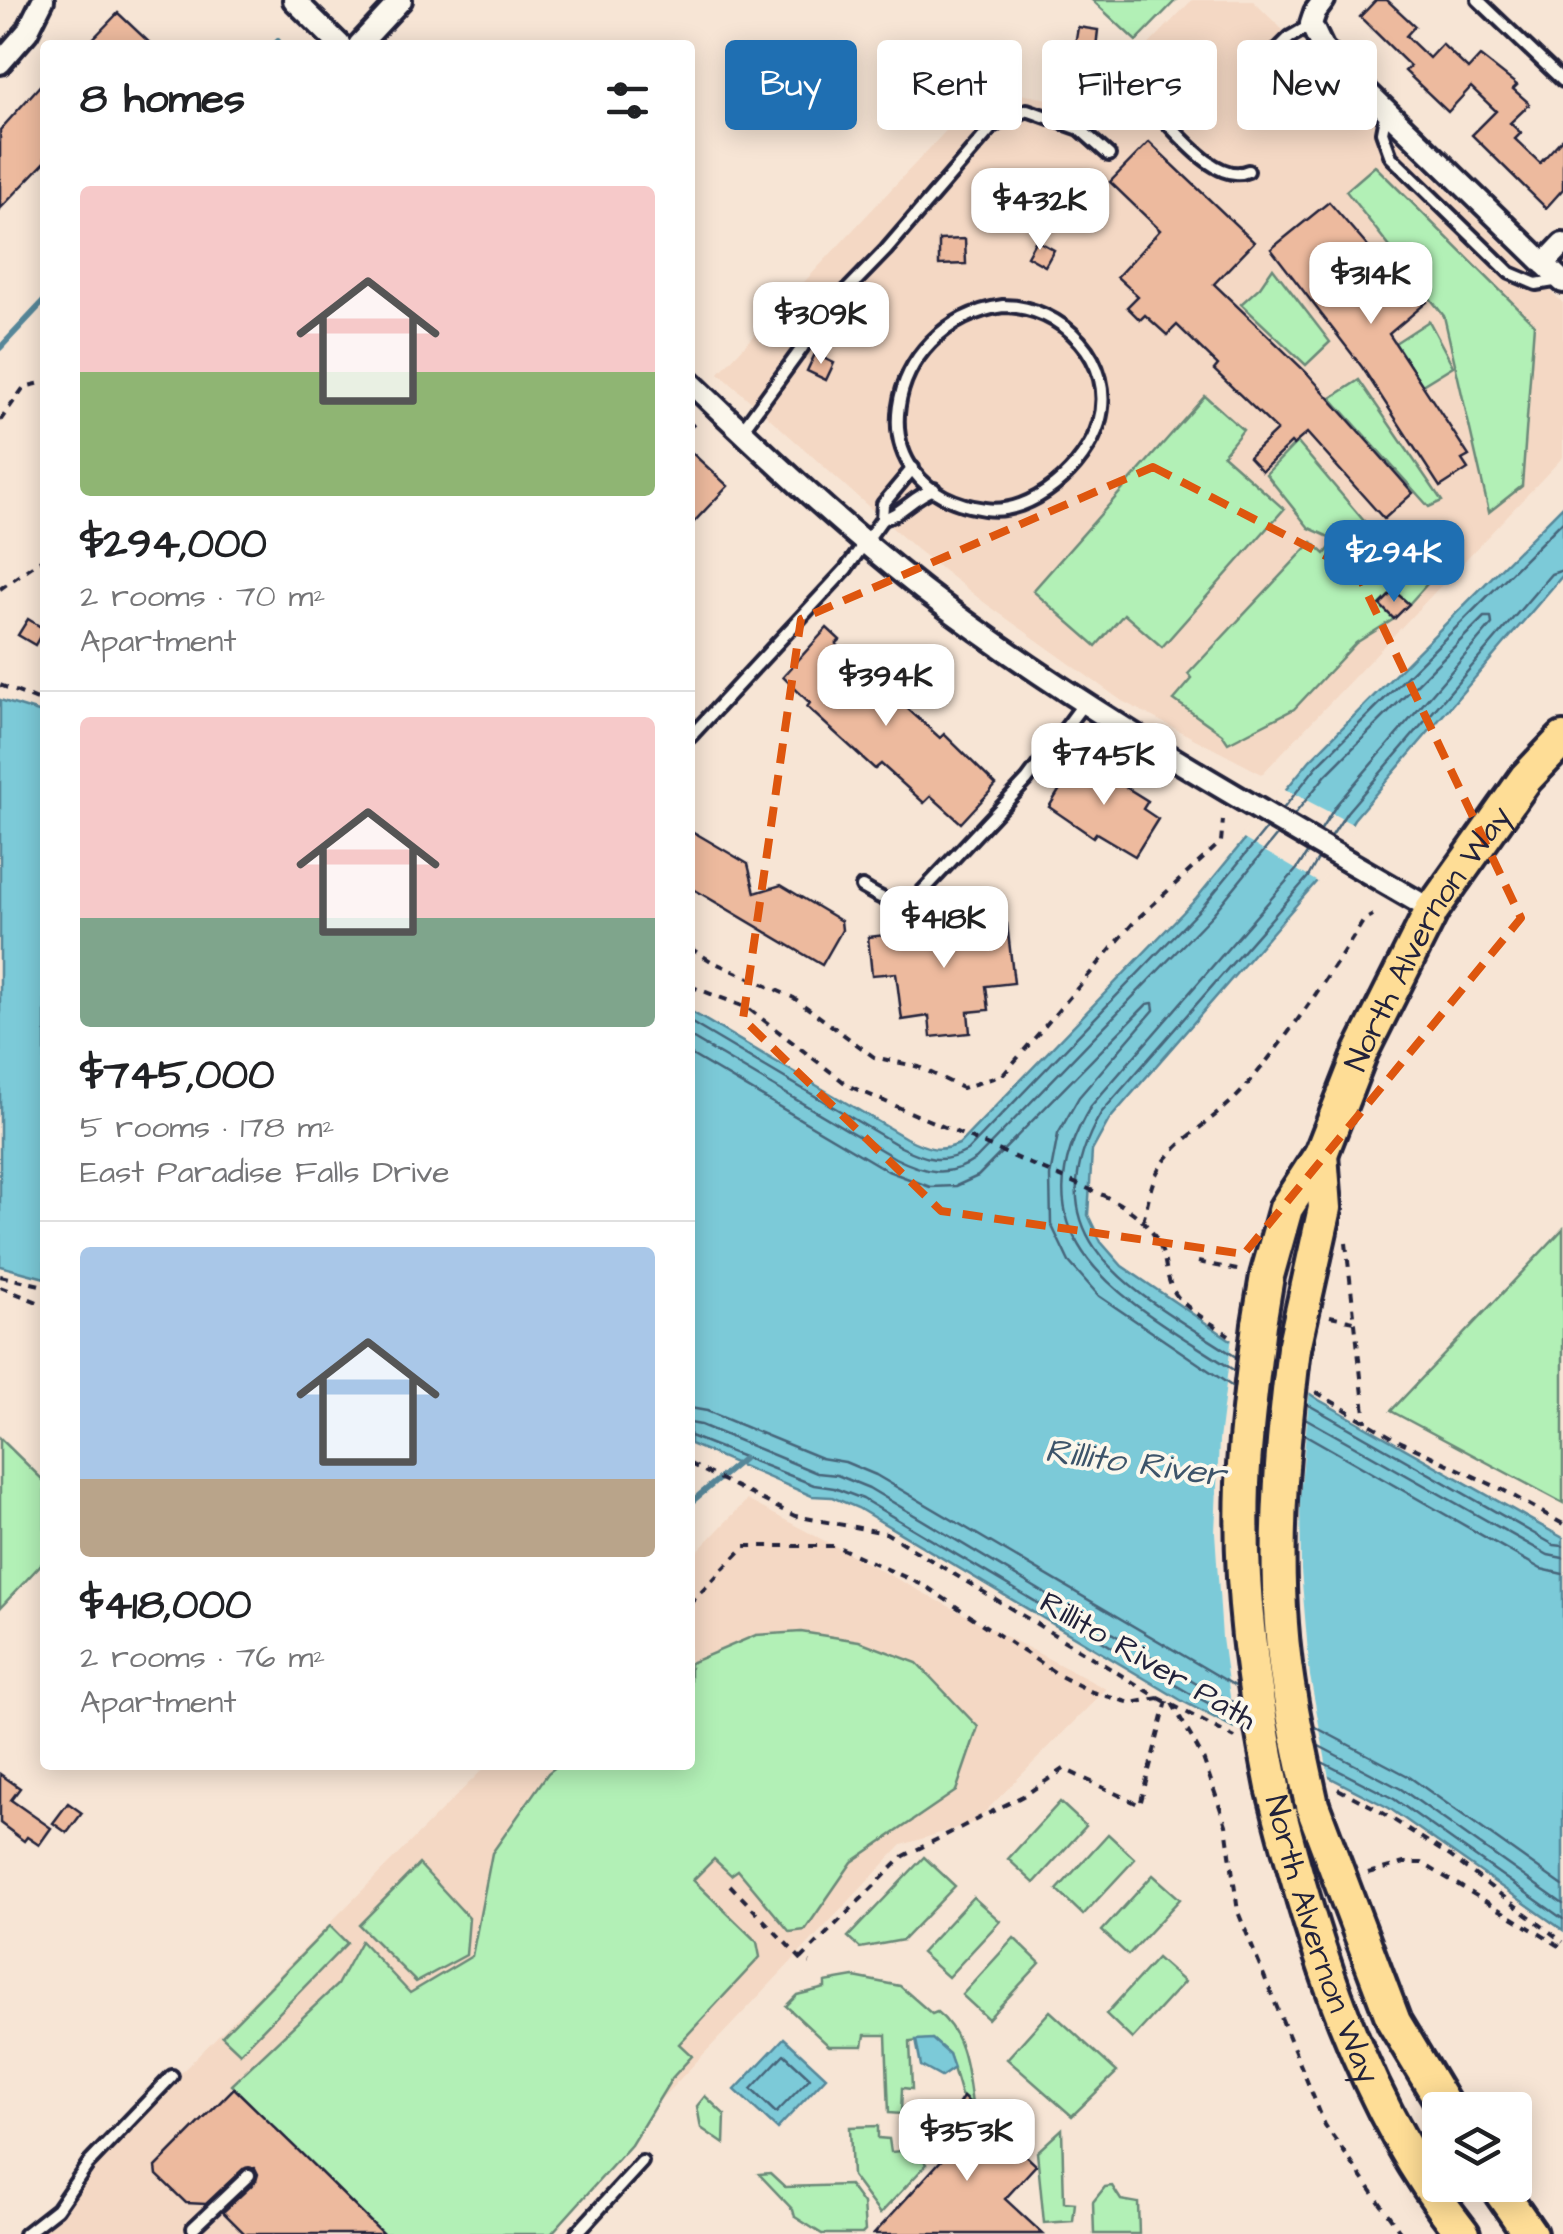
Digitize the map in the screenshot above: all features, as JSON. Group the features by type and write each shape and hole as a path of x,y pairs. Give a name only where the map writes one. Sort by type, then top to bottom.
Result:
{"main road":[{"name":"North Alvernon Way","path":"1462,2234 1442,2208 1387,2112 1341,2014 1301,1897 1273,1787 1251,1664 1243,1547 1244,1468 1259,1324 1267,1276 1286,1208 1321,1154 1361,1052 1432,910 1526,778 1563,739"},
{"name":"North Alvernon Way","path":"1321,1154 1325,1208 1294,1348 1281,1484 1281,1624 1288,1687 1318,1794 1394,2022 1436,2092"},
{"path":"1508,2202 1530,2234"}],"street":[{"path":"0,63 28,32 43,0"},
{"path":"294,0 335,40"},
{"path":"364,40 402,0"},
{"path":"1324,0 1312,24 1323,48 1562,281"},
{"path":"1544,264 1563,244"},
{"path":"695,387 866,543 927,593 1084,702 1242,800 1432,910"}],"lane":[{"path":"1478,0 1563,82"},
{"path":"1287,40 1312,24"},
{"path":"741,431 802,348 817,321 886,250 992,126 1027,110 1080,129 1109,155"},
{"path":"1386,110 1382,132 1391,157 1483,247 1522,281 1562,281"},
{"path":"1176,130 1216,168 1232,175 1248,171"},
{"path":"1003,306 1038,310 1072,332 1093,360 1102,392 1099,422 1075,462 1036,498 1005,509 986,510 934,489 913,468 900,440 897,406 906,374 940,333 968,314 1003,306"},
{"path":"695,732 866,543 882,520 883,504 913,468"},
{"path":"882,520 896,514 912,498 934,489"},
{"path":"862,886 890,903 906,903 918,896 1027,780 1084,702"},
{"path":"25,2234 57,2209 88,2164 172,2076"},
{"path":"576,2234 642,2162"},
{"path":"193,2228 250,2174"}],"path":[{"path":"0,421 24,387 40,383"},
{"path":"0,589 40,560"},
{"path":"0,684 40,701"},
{"path":"695,951 794,998 874,1057 919,1066 962,1088 1002,1075 1136,921 1220,842 1223,820"},
{"path":"1143,1220 1158,1170 1243,1090 1325,983 1364,920 1373,915"},
{"path":"695,988 748,1008 849,1086 1098,1193"},
{"path":"1338,1239 1346,1242 1366,1422"},
{"path":"1198,1262 1245,1271"},
{"path":"0,1276 40,1285"},
{"path":"0,1287 40,1304"},
{"path":"1320,1314 1354,1321"},
{"name":"Rillito River Path","path":"695,1467 788,1514 886,1533 1159,1698 1241,1741"},
{"path":"695,1599 745,1546 836,1546 928,1587 1030,1656 1092,1692 1131,1703 1159,1698"},
{"path":"801,1960 904,1856 1026,1795 1064,1769 1140,1805 1170,1702"},
{"path":"1170,1702 1203,1758 1226,1825 1238,1912 1325,2126 1402,2234"},
{"path":"1318,1794 1375,1808 1450,1856 1563,1945"},
{"path":"1357,1876 1404,1863 1422,1863 1563,1945"},
{"path":"730,1885 801,1960 810,1963"}],"highlighted area":[{"path":"1153,467 1357,572 1521,918 1244,1254 941,1211 743,1019 801,619"}],"shaded area":[{"path":"1192,0 1252,0 1293,40 1237,40 1237,130 1377,130 1377,122 1563,303 1563,457 1262,774 1122,701 985,603 916,549 719,373 947,130 1022,130 1022,94 1042,98 1042,130 1217,130 1217,40 1153,40"},
{"path":"747,1500 1106,1689 975,1822 902,1845 533,2234 21,2234 482,1770 695,1770 695,1554"}],"green space":[{"path":"1092,0 1176,0 1135,40"},
{"path":"1375,166 1534,324 1522,486 1489,512 1444,316 1346,191"},
{"path":"1273,268 1330,342 1306,365 1241,304"},
{"path":"1429,321 1453,366 1422,385 1395,343"},
{"path":"1359,380 1442,501 1429,507 1331,398"},
{"path":"1205,396 1243,430 1223,455 1284,509 1162,647 1124,614 1096,646 1033,591"},
{"path":"1297,442 1386,547 1425,540 1454,554 1409,604 1394,591 1380,605 1394,619 1356,643 1294,709 1228,743 1222,734 1174,700 1192,679 1188,674 1312,542 1325,554 1336,540 1309,528 1266,474"},
{"path":"1563,1229 1563,1503 1391,1411"},
{"path":"0,1438 40,1477 40,1565 0,1608"},
{"path":"801,1632 859,1641 917,1663 978,1727 956,1791 852,1862 805,1930 790,1932 738,1870 731,1875 714,1859 693,1880 757,1942 760,1957 679,2044 692,2056 672,2078 631,2145 551,2234 383,2234 231,2085 337,1985 361,1941 410,1993 472,1956 492,1853 552,1770 695,1770 695,1661 756,1635"},
{"path":"1060,1802 1086,1826 1034,1883 1008,1859"},
{"path":"1108,1834 1135,1859 1083,1915 1057,1890"},
{"path":"924,1857 955,1886 903,1940 860,1948 848,1937"},
{"path":"419,1864 469,1918 466,1955 416,1982 359,1925"},
{"path":"1153,1875 1180,1899 1128,1955 1102,1931"},
{"path":"973,1897 1000,1921 948,1977 921,1953"},
{"path":"330,1926 347,1943 240,2053 222,2036"},
{"path":"1014,1938 1040,1963 988,2019 962,1995"},
{"path":"1157,1958 1184,1982 1132,2039 1106,2014"},
{"path":"854,1977 900,1986 946,2021 963,2054 972,2104 961,2095 949,2054 932,2039 910,2042 912,2089 902,2088 901,2114 889,2113 886,2035 865,2035 863,2046 829,2046 786,2006 797,1995 825,1988 825,1982"},
{"path":"1050,2011 1117,2072 1072,2116 1007,2059"},
{"path":"705,2096 725,2115 724,2144 701,2128 697,2106"},
{"path":"878,2126 878,2138 889,2139 891,2152 914,2150 927,2164 880,2214 852,2176 850,2127"},
{"path":"1062,2129 1064,2202 1075,2203 1073,2221 1044,2223 1037,2152"},
{"path":"770,2173 785,2187 849,2185 863,2204 865,2231 822,2234 795,2217 759,2174"},
{"path":"1112,2186 1121,2200 1138,2203 1139,2234 1094,2234 1093,2202 1105,2187"}],"water":[{"name":"Rillito River","path":"1563,506 1563,575 1354,819 1316,882 1109,1120 1092,1151 1088,1215 1101,1242 1122,1266 1319,1400 1563,1538 1563,1930 1389,1808 1184,1702 858,1508 832,1497 812,1496 695,1446 695,1014 906,1138 932,1148 959,1144 1196,899 1310,760"},
{"path":"0,700 40,712 40,1277 0,1266"},
{"path":"784,2038 826,2077 777,2129 735,2090"},
{"path":"932,2039 949,2054 954,2068 941,2077 921,2066 916,2040"}],"pier":[{"path":"1281,787 1356,826 1321,884 1240,837"},
{"path":"1232,1336 1310,1388 1300,1497 1301,1570 1310,1676 1330,1783 1235,1734 1222,1638 1215,1532 1219,1440"}],"building":[{"path":"1376,0 1387,0 1415,26 1406,36 1429,58 1442,44 1468,69 1480,56 1517,85 1513,89 1530,104 1510,123 1521,133 1515,139 1540,163 1563,138 1563,189 1546,208 1472,135 1496,111 1471,87 1448,112 1405,71 1410,66 1360,17"},
{"path":"118,13 147,40 92,40"},
{"path":"1078,27 1098,30 1097,40 1076,40"},
{"path":"40,86 40,167 0,209 0,130"},
{"path":"1149,142 1254,242 1214,284 1308,374 1413,493 1384,519 1307,433 1262,471 1249,457 1277,430 1214,370 1218,365 1177,325 1167,335 1145,315 1140,320 1127,307 1138,296 1117,277 1160,230 1110,182"},
{"path":"1329,202 1408,293 1414,288 1427,302 1389,334 1469,456 1462,460 1468,469 1440,487 1362,367 1271,249"},
{"path":"965,239 966,264 939,265 939,240"},
{"path":"1036,240 1054,250 1045,266 1027,256"},
{"path":"855,306 872,323 860,335 843,318"},
{"path":"815,354 834,363 826,380 807,371"},
{"path":"695,456 728,486 695,521"},
{"path":"1394,591 1409,604 1394,619 1380,605"},
{"path":"28,619 40,626 35,645 18,635"},
{"path":"827,628 840,640 836,644 940,738 944,734 996,785 961,823 931,796 924,803 881,764 875,769 807,707 810,703 783,677"},
{"path":"1079,758 1148,801 1143,809 1158,819 1135,856 1096,833 1093,837 1049,807"},
{"path":"695,833 748,864 755,893 781,885 841,921 842,930 822,965 695,890"},
{"path":"957,919 958,930 1007,924 1014,983 986,986 989,1010 968,1012 970,1033 931,1037 929,1016 902,1020 896,973 872,975 868,937 919,931 918,923"},
{"path":"0,1774 20,1788 11,1800 51,1828 39,1845 27,1837 24,1841 0,1823"},
{"path":"68,1803 82,1813 67,1833 53,1823"},
{"path":"234,2088 383,2234 245,2234 223,2212 256,2181 255,2168 243,2169 206,2204 186,2203 157,2175 156,2167"},
{"path":"963,2097 1036,2165 1005,2199 1043,2234 874,2234 946,2155 934,2143"}],"waterway":[{"path":"0,348 40,305"},
{"path":"695,1499 743,1459"}]}
